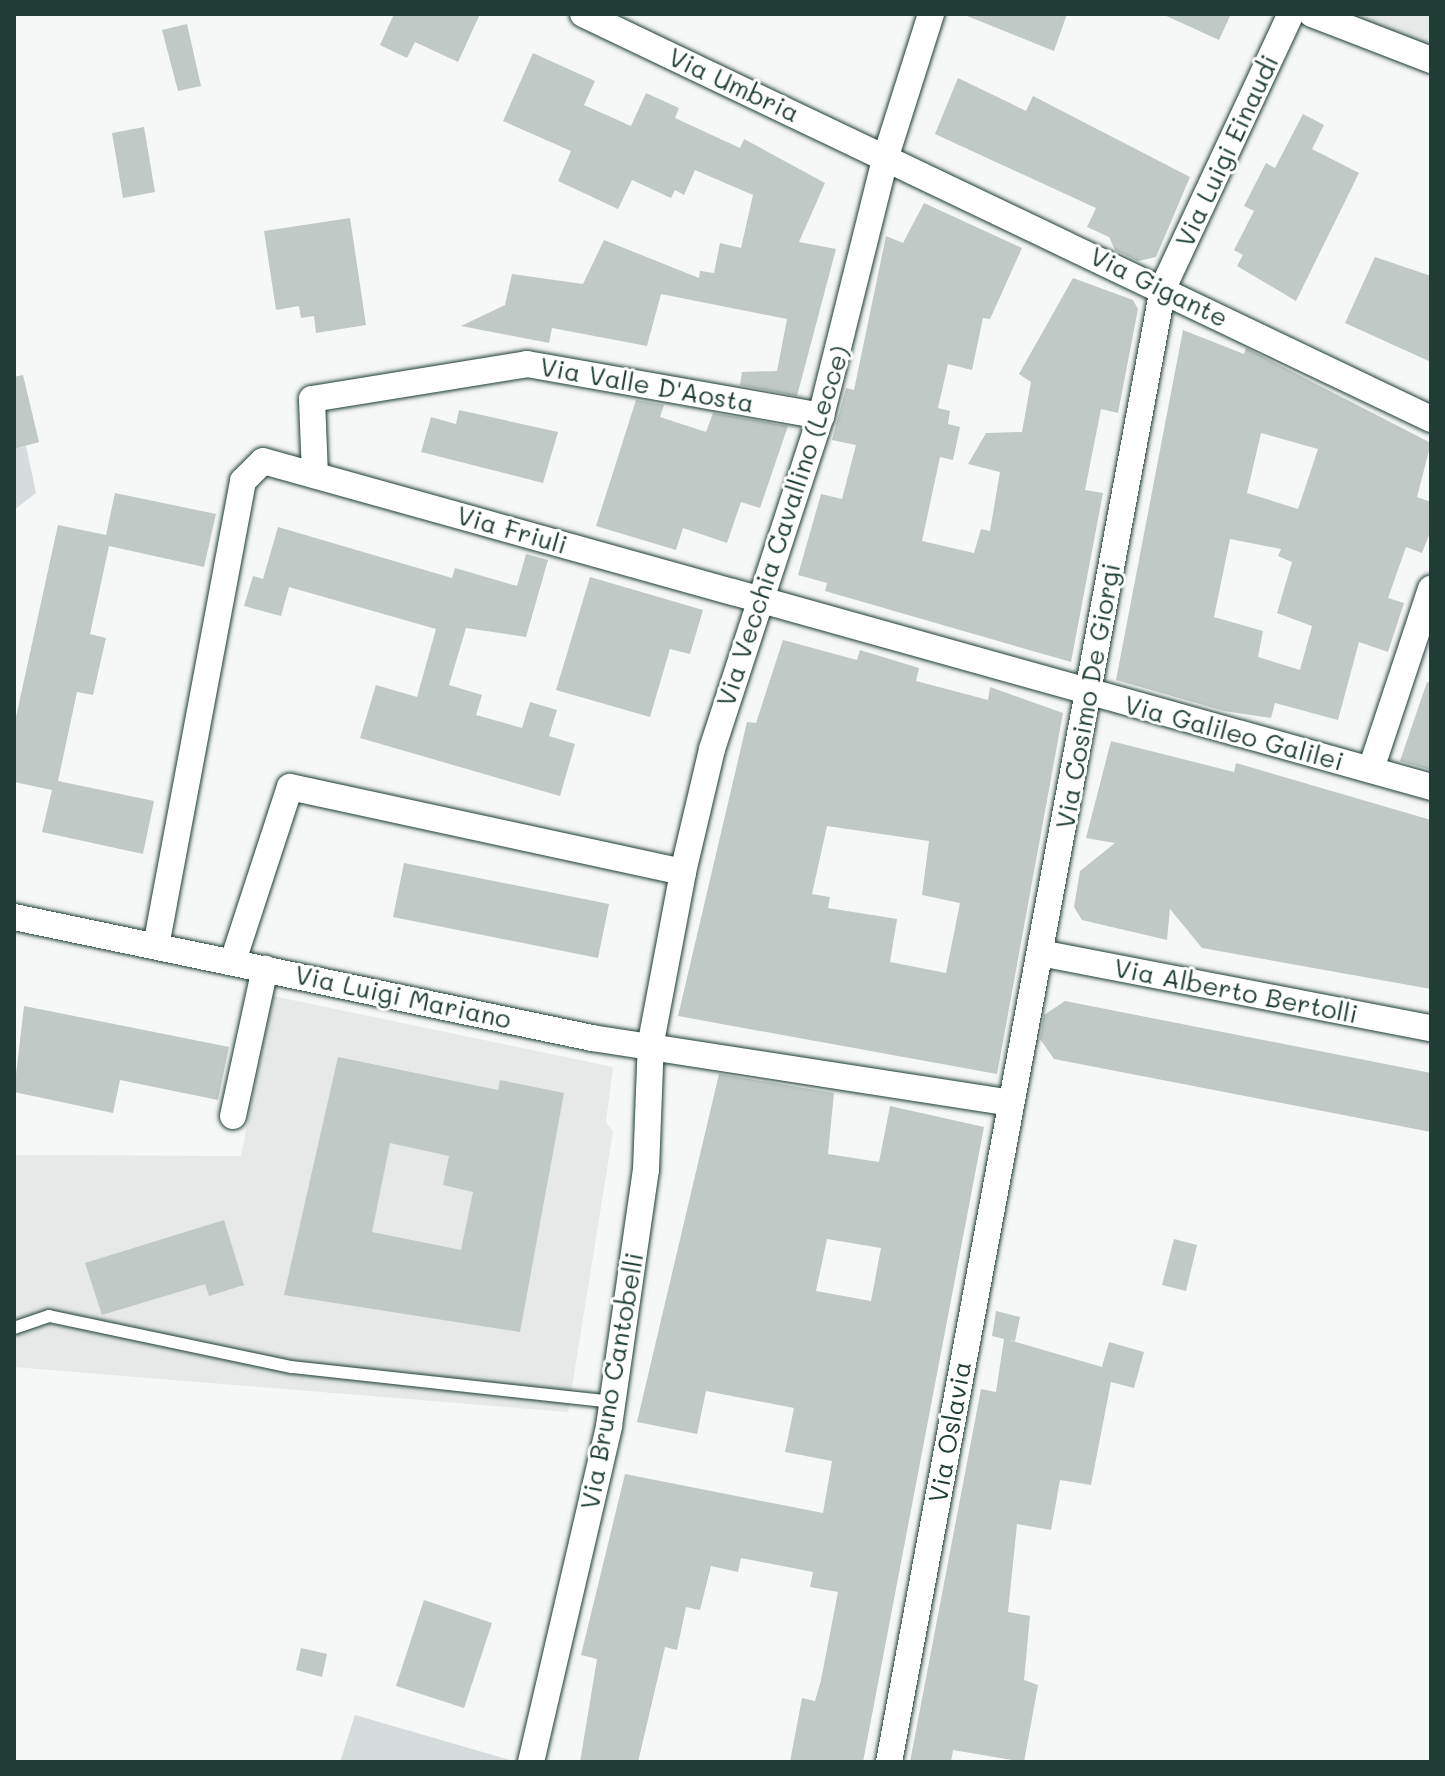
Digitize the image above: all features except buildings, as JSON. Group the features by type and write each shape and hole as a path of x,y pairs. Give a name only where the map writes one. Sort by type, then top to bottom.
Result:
{"street":[{"name":"Via Umbria","path":"583,14 886,156"},
{"name":"Via Vecchia Cavallino (Lecce)","path":"651,1042 683,872 712,749 821,416 886,156 931,14"},
{"name":"Via Luigi Einaudi","path":"1163,288 1291,14"},
{"path":"1312,14 1431,60"},
{"name":"Via Gigante","path":"886,156 1431,419"},
{"name":"Via Cosimo De Giorgi","path":"1011,1103 1163,288"},
{"name":"Via Valle D'Aosta","path":"315,475 312,399 527,364 821,416"},
{"name":"Via Friuli","path":"156,946 243,481 263,461 761,599"},
{"path":"1371,769 1431,589"},
{"name":"Via Galileo Galilei","path":"761,599 1431,787"},
{"path":"233,961 290,787 683,872"},
{"name":"Via Luigi Mariano","path":"14,917 592,1038 651,1042 1011,1103"},
{"name":"Via Alberto Bertolli","path":"1040,953 1431,1028"},
{"path":"233,1116 265,968"},
{"name":"Via Bruno Cantobelli","path":"531,1762 612,1402 646,1170 651,1042"},
{"name":"Via Oslavia","path":"889,1762 1011,1103"}],"lane":[{"path":"14,1328 49,1316 292,1367 612,1402"}],"shaded area":[{"path":"1349,14 1431,14 1431,45"},
{"path":"26,446 36,493 14,510 14,449"},
{"path":"273,996 613,1067 606,1122 613,1132 568,1412 14,1367 14,1155 241,1156"},
{"path":"355,1715 510,1760 510,1762 340,1762"}]}
